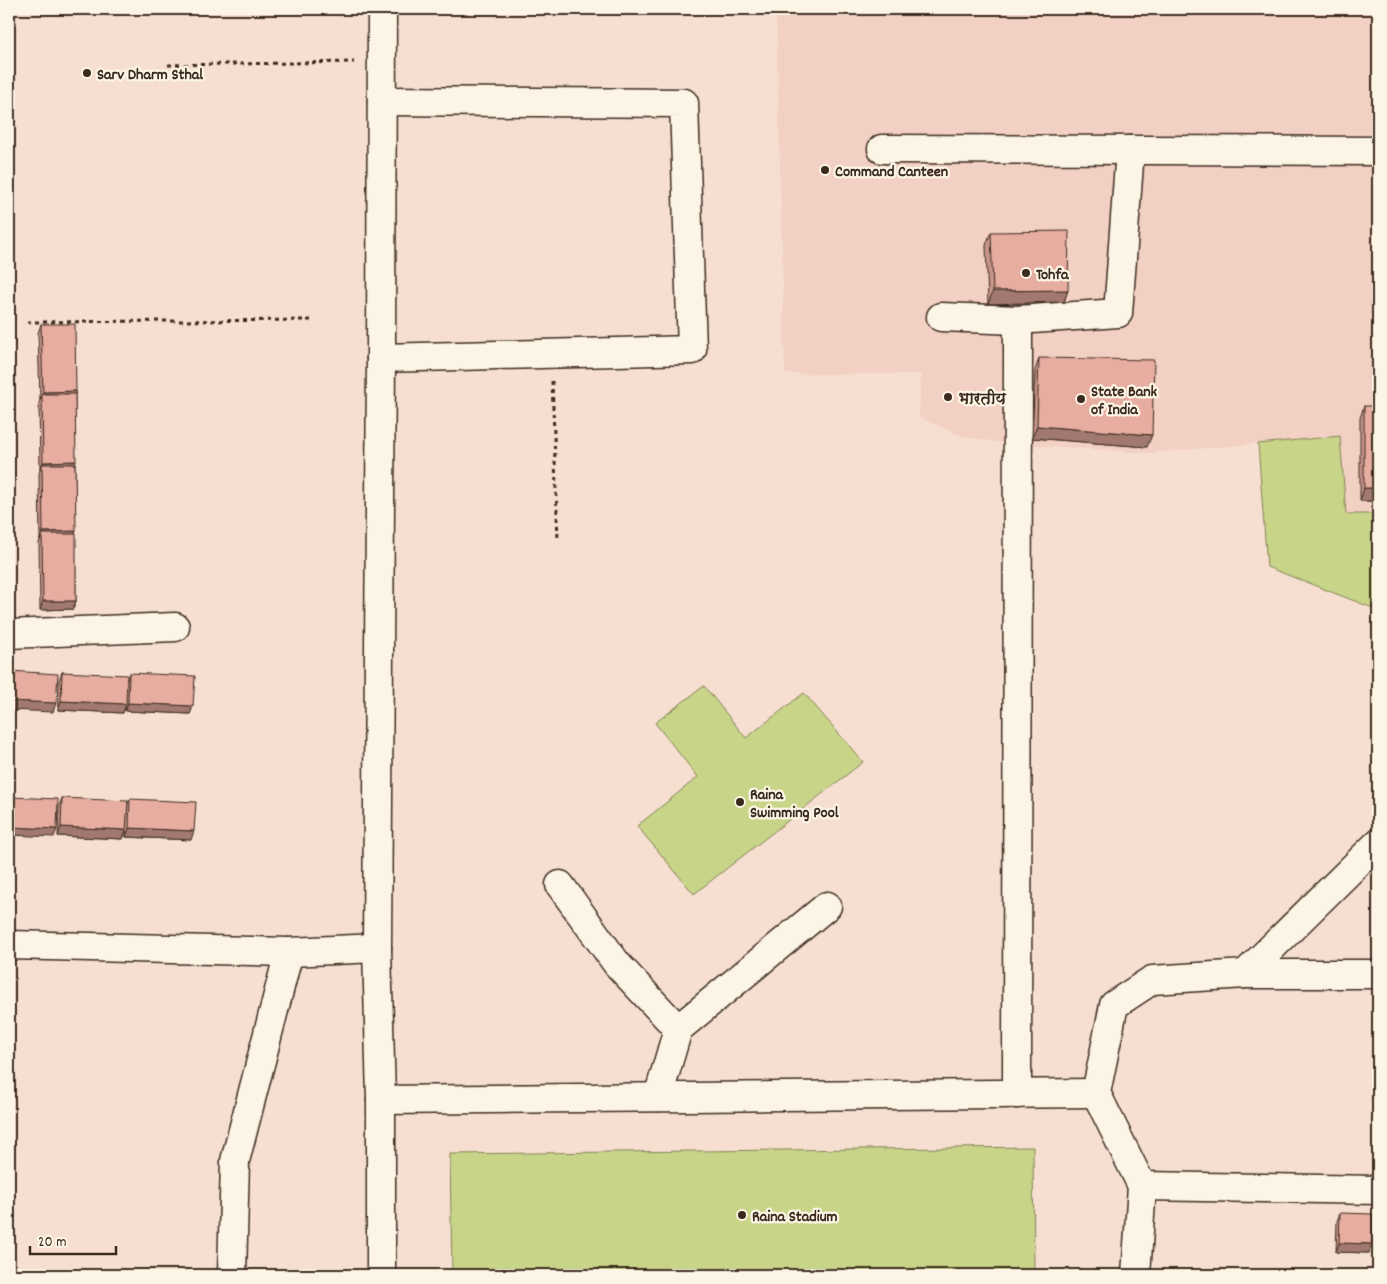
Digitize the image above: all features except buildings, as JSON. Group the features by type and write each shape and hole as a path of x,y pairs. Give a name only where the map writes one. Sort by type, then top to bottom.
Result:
{"street":[{"path":"381,1275 381,1100 377,948 382,358 382,9"},
{"path":"382,101 684,103 692,350 382,358"},
{"path":"882,148 1378,151"},
{"path":"941,317 1018,320 1118,313 1130,150"},
{"path":"1017,1094 1018,320"},
{"path":"9,634 175,627"},
{"path":"1245,974 1378,842"},
{"path":"560,885 618,964 678,1029"},
{"path":"658,1097 678,1029 827,906"},
{"path":"9,945 289,952 377,948"},
{"path":"232,1275 236,1161 289,952"},
{"path":"1136,1275 1142,1186 1096,1093 1114,1005 1152,980 1245,974 1378,974"},
{"path":"381,1100 1096,1093"},
{"path":"1142,1186 1378,1190"}],"path":[{"path":"168,66 382,61"},
{"path":"27,322 314,320"},
{"path":"551,354 558,540"}],"shaded area":[{"path":"776,9 1378,9 1378,514 1346,514 1339,436 1151,453 1001,443 962,436 919,417 921,374 785,374"}],"green space":[{"path":"1340,436 1346,514 1378,514 1378,610 1267,567 1258,444"},
{"name":"Raina Swimming Pool","path":"704,686 746,738 804,693 863,762 694,894 637,826 698,777 655,723"},
{"name":"Raina Stadium","path":"1033,1147 1034,1275 452,1275 450,1154"}],"place":[{"name":"Sarv Dharm Sthal","path":"87,73"},
{"name":"Command Canteen","path":"825,170"},
{"name":"Tohfa","path":"1026,273"},
{"name":"भारतीय","path":"948,397"},
{"name":"State Bank of India","path":"1081,399"},
{"name":"Raina Swimming Pool","path":"740,802"},
{"name":"Raina Stadium","path":"742,1215"}]}
